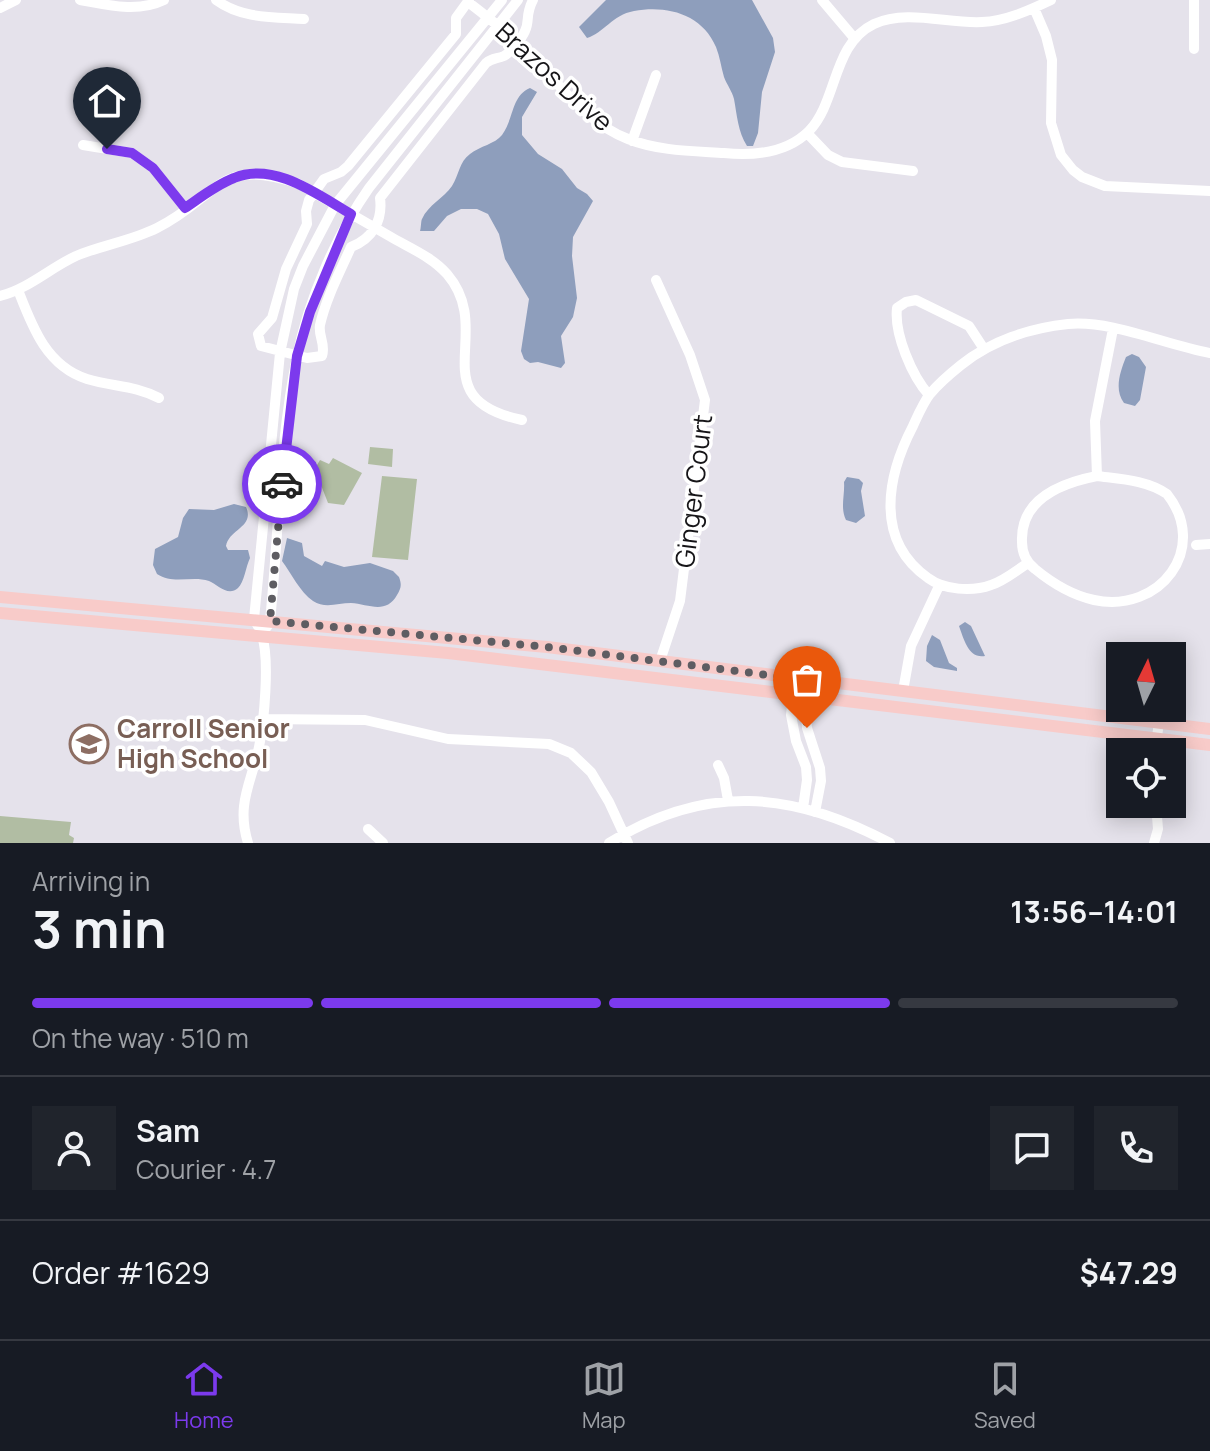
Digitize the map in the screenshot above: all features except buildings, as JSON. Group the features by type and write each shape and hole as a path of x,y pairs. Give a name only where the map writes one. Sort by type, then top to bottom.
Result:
{"main road":[{"path":"0,597 254,619 660,661 1106,716"},
{"path":"0,613 479,656 1156,738"},
{"path":"1159,722 1210,729"},
{"path":"1186,742 1210,745"}],"street":[{"path":"0,8 16,0"},
{"path":"80,0 143,7 164,0"},
{"path":"216,0 249,15 304,19"},
{"path":"248,843 243,820 243,798 259,747 265,668 262,636 254,619 280,353 294,289 335,205 502,0"},
{"path":"262,636 270,621 286,435 297,356 314,302 351,214 518,0"},
{"path":"468,1 456,18 456,34 348,166 324,179 306,206 307,224 286,269 272,318 258,334 261,346 297,356 322,356 324,350 319,328 351,247 367,240 375,228 381,211 380,198 486,63 504,55 527,29 526,11 533,0"},
{"path":"822,0 855,39"},
{"path":"913,171 842,162 828,155 807,133 823,110 842,58 855,39 874,24 898,18 948,23 986,22 1051,0"},
{"path":"1194,0 1194,49"},
{"name":"Brazos Drive","path":"468,1 516,42 592,118 632,141 675,149 731,154 765,153 784,148 807,133"},
{"path":"1034,8 1052,60 1051,123 1056,144 1074,172 1105,186 1210,191"},
{"path":"632,141 656,75"},
{"path":"83,145 132,153 153,168 185,208"},
{"path":"0,296 18,290 74,257 157,228 215,186 257,173 285,179 427,256 454,282 467,317 464,364 468,388 484,407 522,420"},
{"name":"Ginger Court","path":"656,280 690,355 705,400 680,601 660,661"},
{"path":"18,290 34,332 54,360 86,379 140,388 159,398"},
{"path":"929,395 915,378 895,320 897,308 916,300 969,326 984,349"},
{"path":"1028,563 991,585 957,589 939,586 912,566 899,547 890,516 890,487 901,448 929,395 984,349 1009,337 1069,324 1101,325 1210,353"},
{"path":"1097,476 1095,421 1113,329"},
{"path":"1182,577 1158,593 1124,601 1095,600 1061,588 1028,563 1022,548 1022,530 1027,514 1038,500 1064,485 1097,476 1136,481 1166,493 1184,509 1194,526 1196,545 1192,560"},
{"path":"1196,545 1210,544"},
{"path":"903,691 911,646 939,586"},
{"path":"801,679 793,728 806,767 803,808"},
{"path":"799,694 820,768 821,781 815,812"},
{"path":"262,719 365,720 448,739 549,744 571,753 591,772 626,839"},
{"path":"1156,738 1159,722"},
{"path":"718,765 728,800"},
{"path":"609,843 626,839 673,812 728,800 749,800 803,808 845,821 890,843"},
{"path":"1154,843 1157,818"},
{"path":"368,829 383,843"}],"green space":[{"path":"370,447 393,449 392,467 368,464"},
{"path":"333,458 362,473 344,505 328,503 319,480 311,475 320,460 329,464"},
{"path":"382,476 417,479 408,560 372,557"},
{"path":"0,816 71,822 69,835 74,838 73,843 0,843"}],"water":[{"path":"606,0 752,0 773,38 775,52 762,92 758,133 753,146 747,146 744,141 734,99 716,47 702,27 682,14 646,9 626,13 587,38 579,27"},
{"path":"530,88 537,92 522,117 522,135 538,154 562,169 577,188 593,201 573,237 577,298 573,317 561,336 565,363 561,368 530,363 524,359 521,351 529,299 505,259 499,234 488,214 477,209 461,209 447,216 434,231 420,231 425,214 452,186 466,157 502,135 519,96"},
{"path":"1132,354 1139,357 1146,367 1140,400 1135,406 1124,403 1119,387 1126,357"},
{"path":"304,460 316,462 310,474 319,480 315,496 318,502 301,500 295,471"},
{"path":"847,477 863,483 861,491 865,516 856,523 846,520 843,511"},
{"path":"234,504 246,507 248,514 226,546 228,550 248,550 250,558 238,588 227,591 203,579 170,579 157,574 153,565 155,549 178,537 189,509 214,510"},
{"path":"287,538 302,543 304,556 322,566 325,561 344,567 370,563 393,571 400,580 399,590 393,601 382,607 351,603 327,605 313,601 282,561"},
{"path":"965,622 971,626 985,656 975,655 968,647 959,626"},
{"path":"932,635 940,640 949,663 957,671 934,667 926,661"}],"way so far":[{"path":"282,484 270,621 547,647 807,680 807,728"}],"place":[{"name":"Carroll Senior High School","path":"89,744"}],"route":[{"path":"107,149 132,153 153,168 185,208 215,186 236,176 257,173 299,184 351,214 310,312 297,356 282,484"}]}
